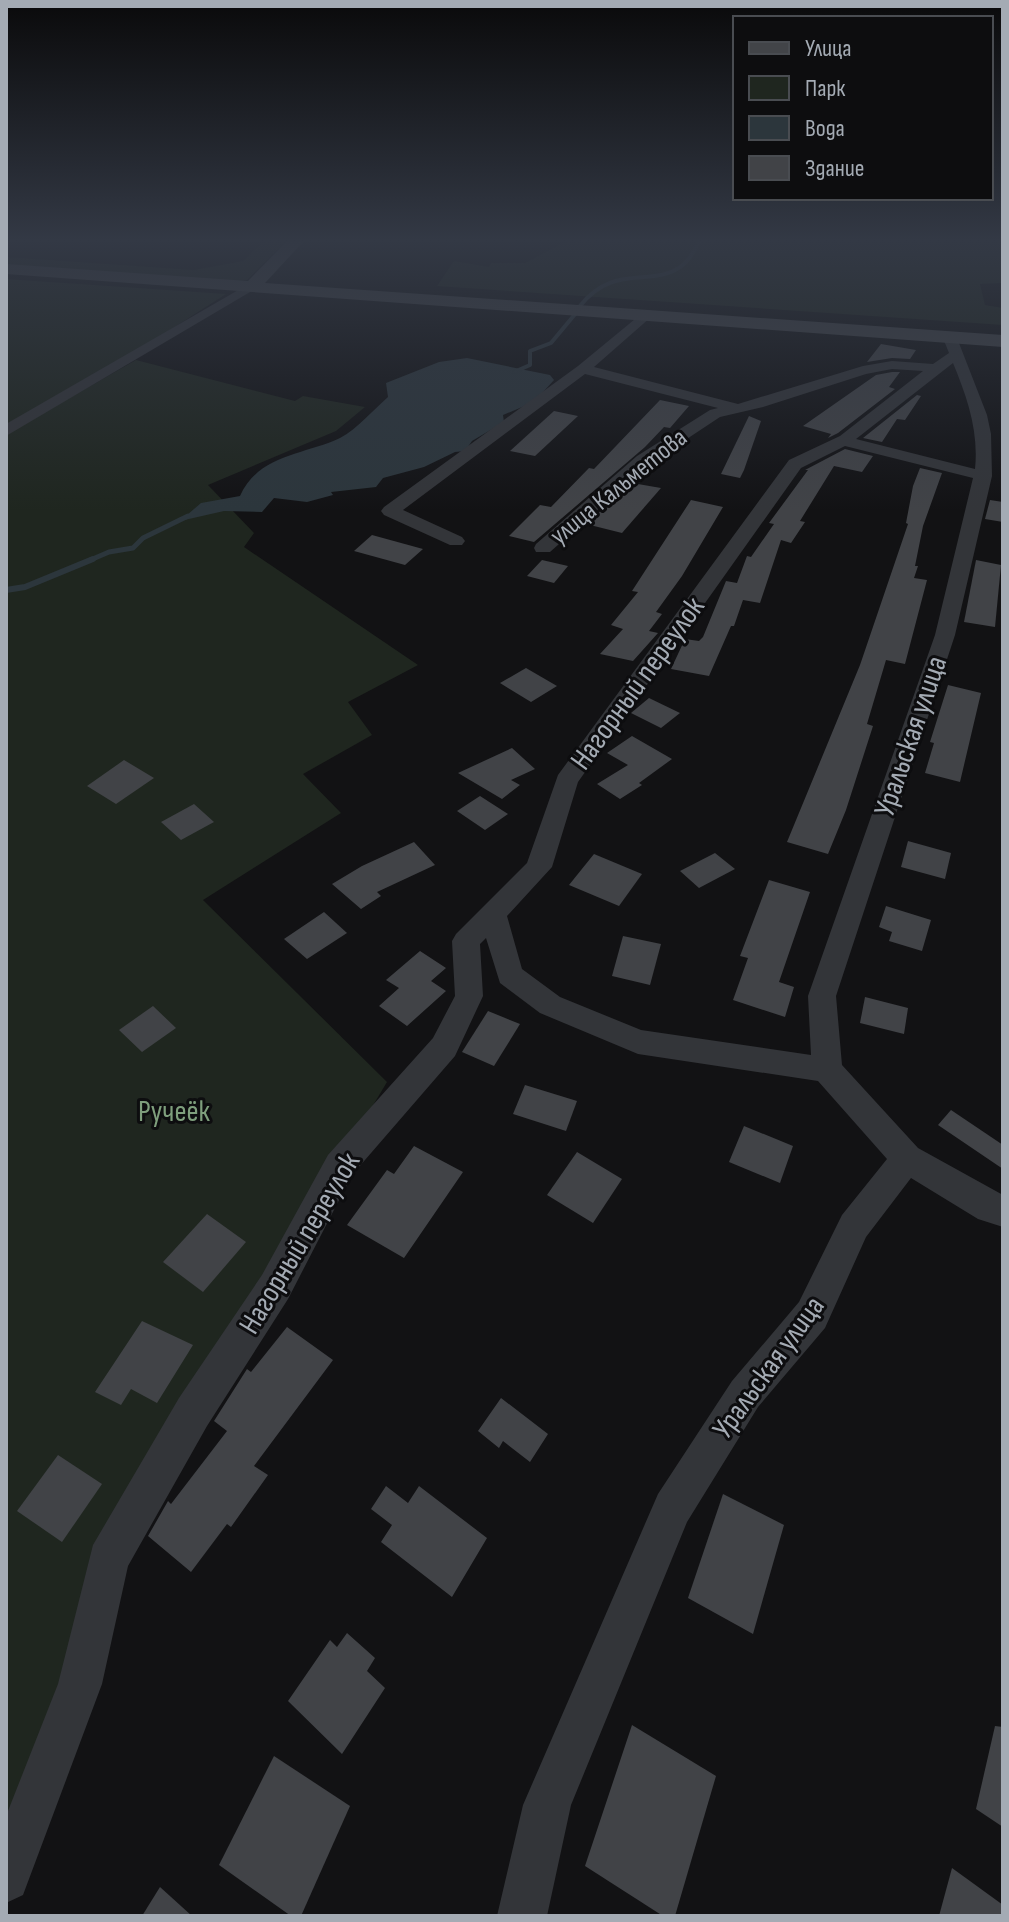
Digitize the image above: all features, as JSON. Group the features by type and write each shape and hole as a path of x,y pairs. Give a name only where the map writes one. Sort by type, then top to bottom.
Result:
{"main road":[{"path":"783,332 947,353 1003,341"}],"street":[{"path":"6,431 176,332"},
{"path":"456,541 390,511 583,369 626,332"},
{"name":"улица Кальметова","path":"543,548 643,460 715,413 863,370 947,353"},
{"name":"Нагорный переулок","path":"6,1878 80,1684 108,1560 193,1412 275,1287 340,1165 444,1047 469,996 466,941 539,867 566,781 795,464 844,441 947,353"},
{"name":"Уральская улица","path":"827,1070 822,996 945,635 977,495 991,477 978,403 947,353"},
{"name":"улица Кальметова","path":"583,369 737,408"},
{"path":"844,441 991,477"},
{"path":"494,916 510,975 550,1005 638,1042 827,1070 907,1158 990,1208 1003,1211"},
{"name":"Уральская улица","path":"522,1916 547,1805 672,1508 745,1394 812,1315 854,1226 907,1158"}],"green space":[{"path":"6,332 167,332 131,355 6,427"},
{"name":"Ручеёк","path":"136,360 295,401 303,396 365,407 336,431 208,485 254,533 244,547 418,665 348,702 372,735 303,774 341,813 203,900 387,1082 101,1560 6,1857 6,434"}],"water":[{"path":"467,358 550,375 554,380 534,402 503,415 504,422 472,441 465,451 383,478 376,487 331,492 333,495 307,502 274,498 262,512 224,511 180,521 201,503 240,496 248,482 270,464 346,434 388,397 386,383 439,362"}],"building":[{"path":"881,344 916,350 910,359 867,362"},
{"path":"900,372 889,387 895,389 838,433 828,438 831,434 803,426 876,375"},
{"path":"917,395 921,396 905,420 897,419 882,442 863,438"},
{"path":"660,400 689,406 670,428 664,427 534,542 509,536 540,505 551,507 589,468 594,469"},
{"path":"554,411 578,416 535,456 510,451"},
{"path":"749,416 761,421 744,470 740,478 721,474"},
{"path":"845,449 873,456 862,472 834,466 800,521 805,522 791,543 781,540 760,603 743,600 734,626 731,626 709,676 671,669 685,639 699,641 703,637 726,581 737,583 747,556 751,557 774,524 769,523 808,470 805,470"},
{"path":"920,468 942,473 923,526 915,566 918,566 914,578 927,580 905,664 886,660 867,724 873,726 828,854 787,842 860,665 908,524 913,486"},
{"path":"632,483 661,488 622,533 586,524"},
{"path":"691,500 723,507 682,576 656,612 662,614 649,631 658,633 633,661 600,654 623,629 611,625 638,592 632,591"},
{"path":"990,500 1003,502 1003,522 985,519"},
{"path":"372,535 423,549 405,565 354,551"},
{"path":"542,560 568,566 554,583 527,576"},
{"path":"976,560 1001,565 995,627 964,622"},
{"path":"526,668 557,686 531,702 500,683"},
{"path":"948,685 981,693 960,782 925,773 934,743 930,742"},
{"path":"649,698 680,713 661,728 631,713"},
{"path":"632,736 672,759 620,799 597,784 628,765 607,753"},
{"path":"512,748 535,769 511,780 520,785 502,799 458,773"},
{"path":"124,760 154,778 116,804 87,786"},
{"path":"480,796 508,814 485,830 457,811"},
{"path":"194,804 214,822 181,840 161,822"},
{"path":"908,841 951,853 945,879 901,867"},
{"path":"414,842 435,865 377,892 381,896 361,909 332,884 362,866"},
{"path":"715,853 735,869 699,888 680,871"},
{"path":"594,854 642,874 619,906 569,885"},
{"path":"769,880 810,892 779,982 794,987 785,1017 733,1000 748,958 740,956"},
{"path":"886,906 931,920 922,951 889,941 892,932 879,927"},
{"path":"324,912 347,933 307,959 284,939"},
{"path":"623,936 661,944 650,985 612,976"},
{"path":"420,951 446,968 431,981 446,991 407,1026 379,1006 399,988 386,980"},
{"path":"865,997 908,1008 904,1034 860,1023"},
{"path":"153,1006 176,1028 142,1052 119,1030"},
{"path":"488,1011 520,1024 494,1066 462,1052"},
{"path":"525,1085 577,1101 566,1131 513,1114"},
{"path":"951,1110 1003,1145 1003,1169 938,1125"},
{"path":"744,1126 793,1146 780,1183 729,1162"},
{"path":"414,1146 463,1172 404,1258 347,1225 387,1170 394,1174"},
{"path":"577,1152 622,1179 593,1223 547,1195"},
{"path":"207,1214 246,1242 203,1292 163,1262"},
{"path":"142,1321 193,1345 157,1403 131,1389 121,1405 95,1392"},
{"path":"287,1327 333,1360 254,1466 268,1475 231,1527 227,1524 191,1572 148,1536 168,1501 171,1504 227,1431 214,1421 247,1369 251,1372"},
{"path":"501,1398 548,1434 530,1462 503,1441 499,1448 478,1431"},
{"path":"58,1455 102,1484 62,1542 17,1511"},
{"path":"386,1486 408,1503 419,1486 487,1538 452,1597 381,1542 392,1525 371,1509"},
{"path":"723,1494 784,1525 753,1634 688,1598"},
{"path":"347,1633 375,1658 367,1671 385,1688 342,1754 288,1701 330,1640 337,1647"},
{"path":"632,1725 716,1776 675,1916 663,1916 585,1866"},
{"path":"995,1726 1003,1727 1003,1827 976,1809"},
{"path":"274,1756 350,1806 301,1916 291,1916 219,1865"},
{"path":"952,1868 1003,1905 1003,1916 939,1916"},
{"path":"160,1887 192,1916 142,1916"}],"waterway":[{"path":"514,372 530,365 530,351 551,343 560,332"},
{"path":"88,561 109,552 133,548 143,538 188,516"},
{"path":"6,590 25,587 93,559"}]}
